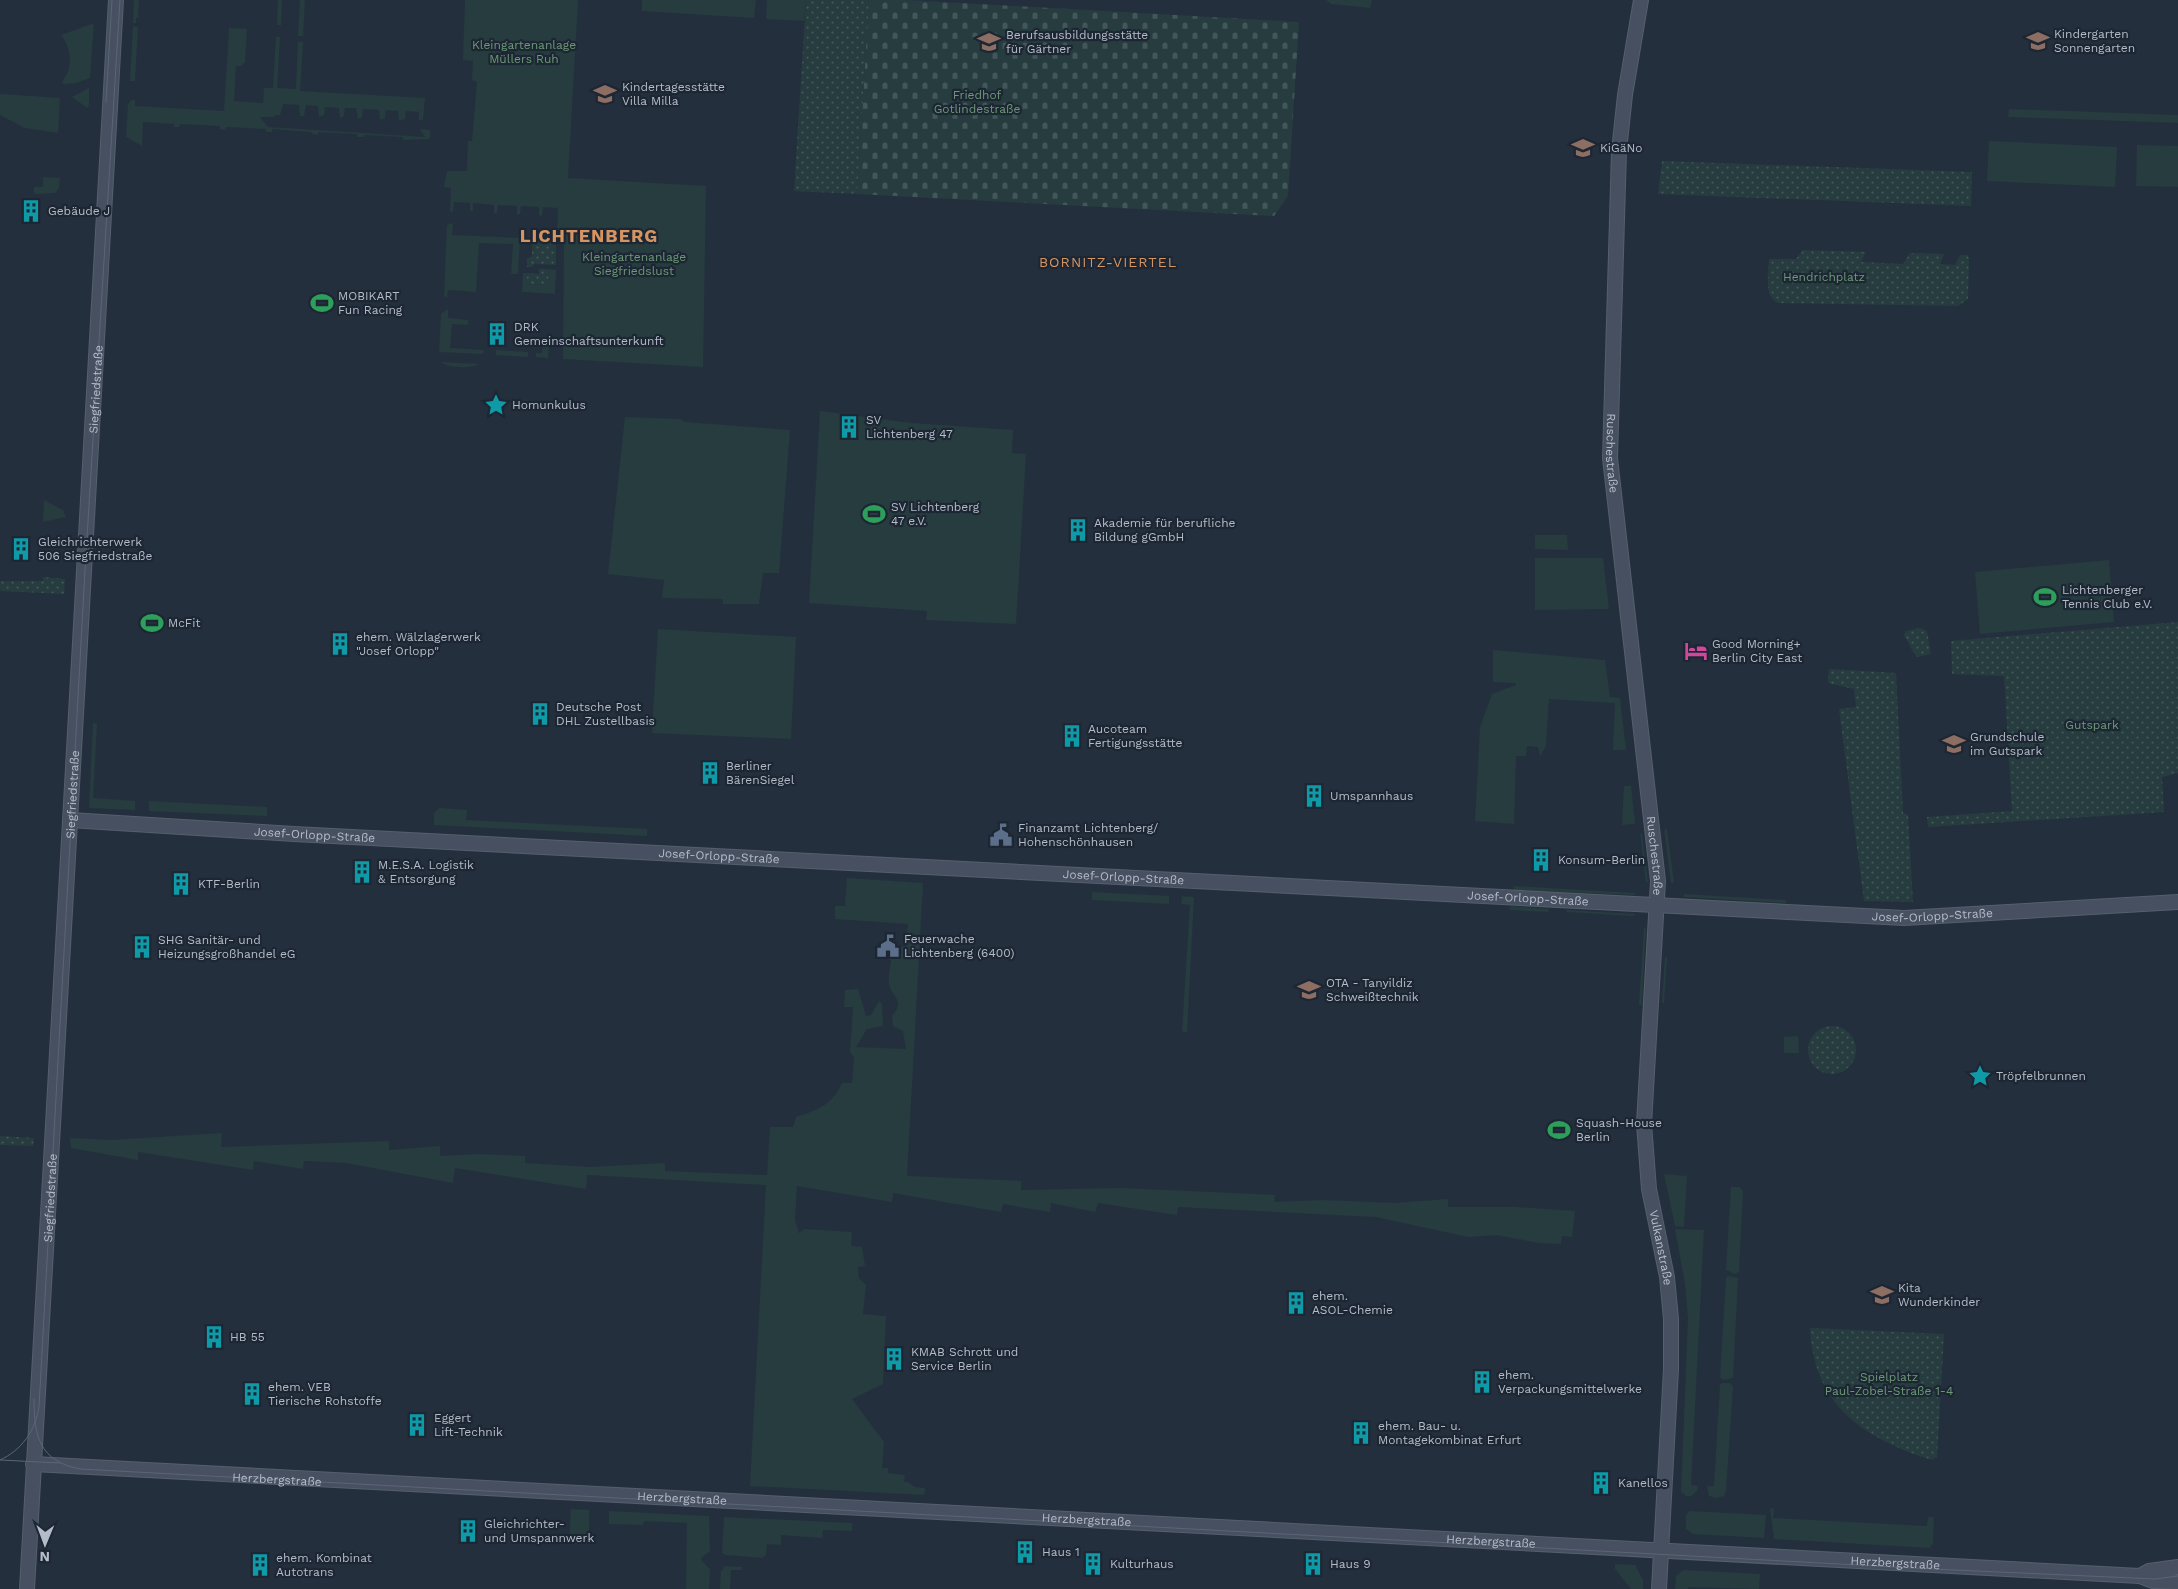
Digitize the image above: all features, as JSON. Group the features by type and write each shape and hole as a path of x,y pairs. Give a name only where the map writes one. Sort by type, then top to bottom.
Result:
{"street":[{"name":"Siegfriedstraße","path":"27,1589 116,0"},
{"name":"Ruschestraße","path":"1641,0 1625,95 1618,151 1610,458 1651,803 1658,880 1658,906"},
{"name":"Josef-Orlopp-Straße","path":"70,820 349,837 1917,918 2178,902"},
{"name":"Vulkanstraße","path":"1658,906 1644,1124 1649,1189 1667,1277 1671,1319 1671,1369 1659,1589"},
{"name":"Herzbergstraße","path":"33,1464 2140,1576 2153,1581 2178,1582"},
{"name":"Herzbergstraße","path":"2140,1576 2149,1571 2178,1567"}],"green space":[{"path":"134,0 139,0 136,23 133,23"},
{"path":"278,0 282,0 281,25 277,25"},
{"path":"300,0 305,0 303,36 298,36"},
{"path":"465,0 578,0 568,178 706,186 703,367 563,359 564,239 557,237 558,208 543,207 542,216 539,215 539,207 521,206 520,214 517,214 517,206 498,205 497,213 494,213 494,205 473,203 473,211 470,211 470,203 454,202 453,212 450,211 451,188 444,187 447,171 467,171 468,141 472,141 477,82 472,80 473,61 463,60"},
{"path":"642,0 756,0 754,18 642,11"},
{"path":"767,0 806,0 804,21 766,19"},
{"path":"806,0 869,0 857,194 794,191"},
{"name":"Friedhof Gotlindestraße","path":"869,0 907,0 1299,22 1288,196 1274,216 857,194"},
{"path":"1326,0 1372,0 1370,8 1331,4"},
{"path":"94,23 90,78 76,83 64,84 62,82 68,71 70,58 65,40 61,35"},
{"path":"133,26 138,27 135,81 130,81"},
{"path":"229,28 247,29 245,62 241,66 236,66 234,101 263,103 264,88 273,88 276,37 280,37 277,88 296,89 298,42 303,42 300,91 425,98 423,120 419,120 419,112 406,111 405,119 399,121 398,111 386,110 385,118 380,120 379,110 363,109 362,117 358,119 356,108 345,108 344,116 340,118 339,108 325,107 324,115 319,117 318,106 306,105 304,116 300,116 299,105 283,104 280,115 260,117 268,127 425,137 420,129 430,130 430,139 403,140 403,137 364,135 364,137 357,137 357,134 318,132 318,135 311,132 272,129 272,132 266,132 266,129 226,127 225,130 220,129 220,126 180,124 179,127 174,127 174,124 143,122 142,146 126,137 128,104 132,100 135,100 135,106 224,111"},
{"path":"89,88 89,105 87,108 72,97"},
{"path":"0,94 60,98 58,133 25,128 0,115"},
{"path":"2009,109 2178,115 2178,123 2008,117"},
{"path":"1989,141 2117,147 2115,187 1987,181"},
{"path":"2137,145 2178,146 2178,187 2136,186"},
{"path":"1662,161 1972,172 1971,206 1658,194"},
{"path":"43,177 60,178 59,188 55,193 34,194 34,187 43,187"},
{"path":"450,223 453,224 452,235 520,238 518,274 511,274 513,244 479,243 476,292 448,290 447,298 444,296 447,226"},
{"path":"532,239 550,239 556,245 556,265 535,264 532,267 527,267 527,259 532,256"},
{"name":"Hendrichplatz","path":"1803,250 1866,252 1861,262 1903,264 1910,253 1944,254 1940,264 1955,265 1960,255 1967,255 1969,258 1968,299 1958,306 1778,303 1770,295 1769,259 1796,259"},
{"path":"539,269 549,269 548,285 526,284 527,273 539,274"},
{"path":"549,269 556,270 555,294 522,292 523,273 527,273 526,284 548,285"},
{"path":"448,309 448,318 468,320 468,325 452,324 450,348 484,350 483,354 439,352 441,314"},
{"path":"543,342 549,343 548,358 536,357 536,353 542,353"},
{"path":"496,350 528,352 528,357 496,355"},
{"path":"441,362 479,364 470,367 460,367 449,366"},
{"path":"820,411 911,423 1013,430 1012,453 1026,454 1016,624 926,620 927,611 809,603"},
{"path":"625,417 680,419 685,422 790,430 779,573 763,573 759,604 723,604 723,599 662,598 664,580 608,574"},
{"path":"44,500 63,510 66,517 43,522"},
{"path":"1535,535 1567,535 1568,550 1535,549"},
{"path":"1535,558 1603,558 1609,609 1535,610"},
{"name":"Lichtenberger Tennis Club e.V.","path":"2109,560 2114,622 1980,634 1975,572"},
{"path":"43,577 65,579 64,594 0,591 0,581 43,581"},
{"name":"Gutspark","path":"2178,622 2178,773 2162,777 2164,812 1928,827 1927,817 2012,811 2004,676 1952,674 1951,641"},
{"path":"1920,628 1927,631 1931,654 1917,657 1904,635 1906,631"},
{"path":"658,629 796,637 791,739 652,733"},
{"path":"1493,650 1605,660 1610,697 1620,698 1626,750 1613,750 1615,703 1549,699 1546,746 1540,756 1538,747 1527,746 1526,756 1516,756 1514,824 1475,821 1480,727 1492,694 1516,685 1516,683 1493,682"},
{"path":"1829,669 1896,673 1903,813 1908,815 1913,902 1864,901 1839,709 1856,707 1854,689 1828,683"},
{"path":"93,723 97,724 93,798 135,801 135,810 89,808"},
{"path":"1624,786 1631,786 1635,824 1622,825"},
{"path":"149,801 267,807 267,816 149,811"},
{"path":"439,808 467,810 466,820 647,829 647,836 434,825 434,813"},
{"path":"1667,829 1674,883 1671,883 1664,830"},
{"path":"1640,833 1642,834 1648,882 1646,882"},
{"path":"847,878 923,883 907,1176 1021,1181 1021,1190 1121,1188 1275,1195 1274,1202 1322,1200 1394,1203 1448,1199 1448,1207 1515,1207 1575,1211 1572,1237 1562,1236 1561,1244 1539,1243 1497,1235 1468,1237 1376,1217 1178,1207 1177,1215 1098,1203 1095,1212 1051,1203 1050,1212 1003,1204 1001,1212 893,1193 892,1202 797,1186 795,1220 799,1233 804,1229 852,1232 851,1246 862,1247 865,1266 858,1267 859,1278 866,1285 863,1314 886,1316 883,1384 852,1399 884,1442 882,1468 888,1468 888,1473 905,1475 904,1482 908,1482 915,1487 925,1488 924,1495 750,1486 766,1185 587,1175 586,1189 455,1168 453,1183 346,1163 304,1161 303,1169 254,1161 253,1170 138,1152 138,1160 71,1148 70,1138 112,1140 222,1133 221,1147 389,1141 389,1150 440,1146 440,1156 478,1154 525,1156 525,1163 590,1167 665,1163 665,1171 767,1175 770,1127 793,1127 796,1117 824,1106 834,1097 842,1083 852,1083 854,1058 850,1052 853,1007 844,1007 845,990 858,989 866,1016 871,1015 879,1001 882,1004 883,1026 867,1029 856,1047 906,1049 903,1031 893,1026 892,1016 896,1011 898,1003 889,984 891,960 887,959 888,946 906,947 908,924 835,919 835,906 845,906"},
{"path":"1514,886 1635,893 1635,895 1514,890"},
{"path":"1092,892 1169,896 1169,904 1092,900"},
{"path":"1684,894 1786,900 1786,903 1684,897"},
{"path":"1182,896 1194,897 1187,1033 1182,1031 1190,905 1181,904"},
{"path":"1511,906 1548,909 1549,912 1509,910"},
{"path":"1567,910 1635,914 1634,916 1566,912"},
{"path":"1644,927 1646,928 1642,1005 1639,1005"},
{"path":"1665,957 1667,957 1664,1003 1662,1003"},
{"path":"1827,1026 1837,1026 1849,1033 1856,1045 1856,1055 1849,1067 1837,1074 1827,1074 1819,1070 1812,1063 1808,1055 1808,1045 1812,1037 1819,1030"},
{"path":"1798,1036 1799,1053 1784,1053 1784,1037"},
{"path":"0,1136 34,1138 33,1146 0,1145"},
{"path":"1664,1174 1687,1176 1684,1227 1675,1226"},
{"path":"1731,1187 1739,1187 1743,1191 1739,1272 1735,1274 1726,1270"},
{"path":"1675,1229 1704,1230 1691,1485 1698,1486 1697,1491 1691,1496 1686,1496 1681,1492 1688,1319 1685,1284"},
{"path":"1728,1276 1738,1278 1733,1378 1723,1380 1720,1377 1726,1278"},
{"name":"Spielplatz Paul-Zobel-Straße 1-4","path":"1810,1328 1944,1334 1937,1457 1932,1460 1885,1441 1864,1429 1847,1415 1832,1398 1821,1378 1813,1355"},
{"path":"1722,1383 1730,1383 1733,1387 1726,1490 1724,1496 1716,1498 1709,1496 1707,1486 1714,1486 1720,1385"},
{"path":"1770,1508 1774,1509 1773,1518 1927,1526 1928,1517 1934,1517 1933,1543 1930,1548 1774,1539"},
{"path":"571,1509 589,1510 589,1544 569,1544"},
{"path":"609,1511 709,1516 710,1551 701,1560 710,1569 709,1589 686,1589 687,1523 644,1521 643,1525 609,1524"},
{"path":"1690,1511 1766,1515 1764,1538 1693,1534 1686,1529 1686,1515"},
{"path":"724,1517 852,1523 852,1531 823,1530 822,1538 781,1535 781,1545 767,1544 766,1555 762,1558 726,1555 722,1553"},
{"path":"1615,1564 1635,1565 1643,1580 1643,1589 1631,1589 1615,1569"},
{"path":"725,1566 742,1567 742,1570 731,1570 730,1589 720,1589 721,1571"},
{"path":"1683,1570 1760,1574 1759,1589 1688,1587 1688,1589 1675,1589 1676,1576"}],"tram line":[{"path":"106,102 112,0"},
{"path":"0,1460 15,1451 26,1439 31,1432 39,1407 85,570 120,0"},
{"path":"34,1399 35,1424 42,1445 47,1453 66,1465 80,1469 1932,1569 2155,1579 2178,1576"},
{"path":"0,1460 60,1463"}],"place":[{"name":"Kindergarten Sonnengarten","path":"2038,41"},
{"name":"Berufsausbildungsstätte für Gärtner","path":"989,42"},
{"name":"Kindertagesstätte Villa Milla","path":"605,94"},
{"name":"KiGäNo","path":"1583,148"},
{"name":"Gebäude J","path":"31,211"},
{"name":"MOBIKART Fun Racing","path":"322,303"},
{"name":"DRK Gemeinschaftsunterkunft","path":"497,334"},
{"name":"Homunkulus","path":"496,405"},
{"name":"SV Lichtenberg 47","path":"849,427"},
{"name":"SV Lichtenberg 47 e.V.","path":"874,514"},
{"name":"Akademie für berufliche Bildung gGmbH","path":"1078,530"},
{"name":"Gleichrichterwerk 506 Siegfriedstraße","path":"21,549"},
{"name":"Lichtenberger Tennis Club e.V.","path":"2045,597"},
{"name":"McFit","path":"152,623"},
{"name":"ehem. Wälzlagerwerk \"Josef Orlopp\"","path":"340,644"},
{"name":"Good Morning+ Berlin City East","path":"1696,651"},
{"name":"Deutsche Post DHL Zustellbasis","path":"540,714"},
{"name":"Aucoteam Fertigungsstätte","path":"1072,736"},
{"name":"Grundschule im Gutspark","path":"1954,744"},
{"name":"Berliner BärenSiegel","path":"710,773"},
{"name":"Umspannhaus","path":"1314,796"},
{"name":"Finanzamt Lichtenberg/ Hohenschönhausen","path":"1001,835"},
{"name":"Konsum-Berlin","path":"1541,860"},
{"name":"M.E.S.A. Logistik & Entsorgung","path":"362,872"},
{"name":"KTF-Berlin","path":"181,884"},
{"name":"Feuerwache Lichtenberg (6400)","path":"888,946"},
{"name":"SHG Sanitär- und Heizungsgroßhandel eG","path":"142,947"},
{"name":"OTA - Tanyildiz Schweißtechnik","path":"1309,990"},
{"name":"Tröpfelbrunnen","path":"1980,1076"},
{"name":"Squash-House Berlin","path":"1559,1130"},
{"name":"Kita Wunderkinder","path":"1882,1295"},
{"name":"ehem. ASOL-Chemie","path":"1296,1303"},
{"name":"HB 55","path":"214,1337"},
{"name":"KMAB Schrott und Service Berlin","path":"894,1359"},
{"name":"ehem. Verpackungsmittelwerke","path":"1482,1382"},
{"name":"ehem. VEB Tierische Rohstoffe","path":"252,1394"},
{"name":"Eggert Lift-Technik","path":"417,1425"},
{"name":"ehem. Bau- u. Montagekombinat Erfurt","path":"1361,1433"},
{"name":"Kanellos","path":"1601,1483"},
{"name":"Gleichrichter- und Umspannwerk","path":"468,1531"},
{"name":"Haus 1","path":"1025,1552"},
{"name":"Kulturhaus","path":"1093,1564"},
{"name":"Haus 9","path":"1313,1564"},
{"name":"ehem. Kombinat Autotrans","path":"260,1565"}],"district":[{"name":"LICHTENBERG","path":"589,236"},
{"name":"BORNITZ-VIERTEL","path":"1108,262"}],"park label":[{"name":"Kleingartenanlage Müllers Ruh","path":"524,52"},
{"name":"Kleingartenanlage Siegfriedslust","path":"634,264"}]}
